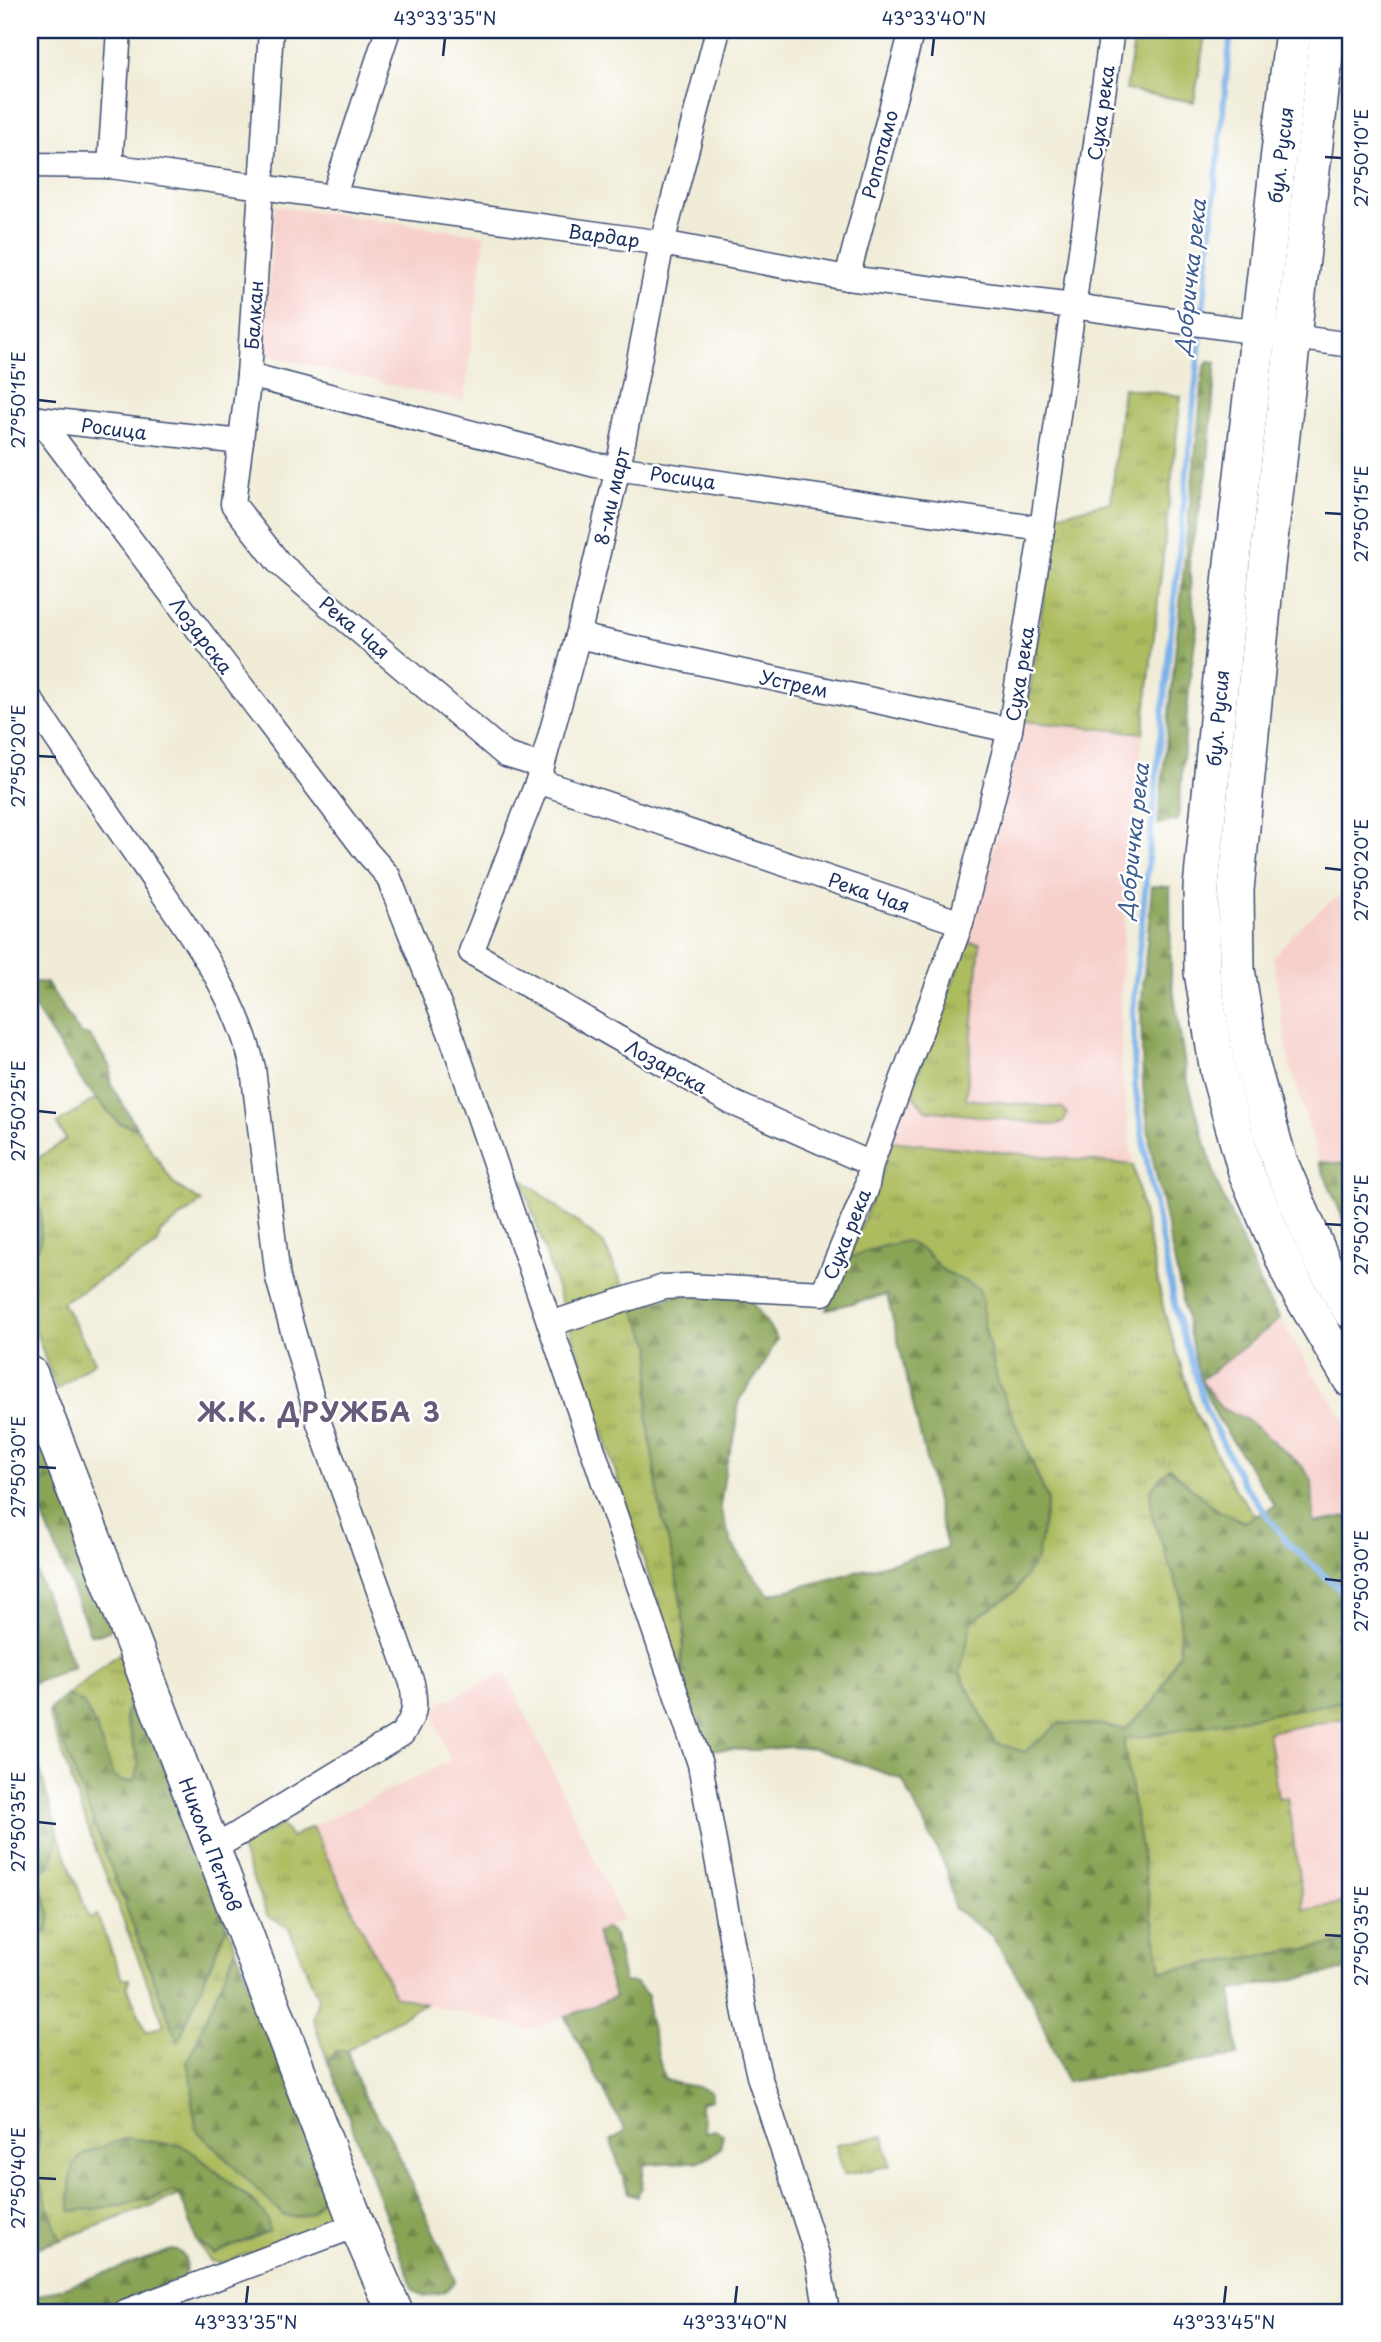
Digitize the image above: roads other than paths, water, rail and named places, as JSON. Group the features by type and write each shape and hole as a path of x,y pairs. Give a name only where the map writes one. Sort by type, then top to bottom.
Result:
{"main road":[{"name":"бул. Русия","path":"1293,30 1246,329 1232,563 1202,876 1202,972 1218,1072 1246,1172 1293,1281 1351,1380"},
{"name":"бул. Русия","path":"1328,30 1267,566 1236,890 1237,969 1252,1065 1279,1160 1324,1265 1351,1311"},
{"name":"Никола Петков","path":"30,1374 358,2225 395,2312"}],"street":[{"path":"110,166 119,30"},
{"name":"Балкан","path":"241,442 249,375 271,30"},
{"path":"333,198 388,30"},
{"name":"8-ми март","path":"471,952 540,773 578,636 618,468 662,243 718,30"},
{"name":"Ропотамо","path":"847,278 912,30"},
{"name":"Суха река","path":"550,1324 664,1287 823,1293 866,1190 871,1164 961,923 1010,730 1042,529 1112,30"},
{"name":"Вардар","path":"30,165 110,166 662,243 847,278 1246,329"},
{"path":"1246,329 1351,345"},
{"name":"Росица","path":"249,375 594,465 1042,529"},
{"name":"Росица","path":"34,418 241,442"},
{"name":"Лозарска","path":"34,418 387,876 445,1018 700,1764 759,2077 817,2255 827,2312"},
{"name":"Река Чая","path":"241,442 233,504 279,563 506,755 540,773 961,923"},
{"name":"Устрем","path":"578,636 1010,730"},
{"path":"30,699 181,920 220,984 247,1038 253,1068 278,1278 318,1420 412,1683 416,1704 412,1719 401,1734 213,1849"},
{"name":"Лозарска","path":"471,952 731,1102 871,1164"},
{"path":"125,2312 358,2225"}],"waterway":[{"name":"Добричка река","path":"1202,320 1231,30"},
{"name":"Добричка река","path":"1201,331 1133,1011 1135,1085 1175,1308 1206,1410 1243,1483 1288,1543 1351,1599"}],"district":[{"name":"Ж.К. ДРУЖБА 3","path":"320,1411"}]}
